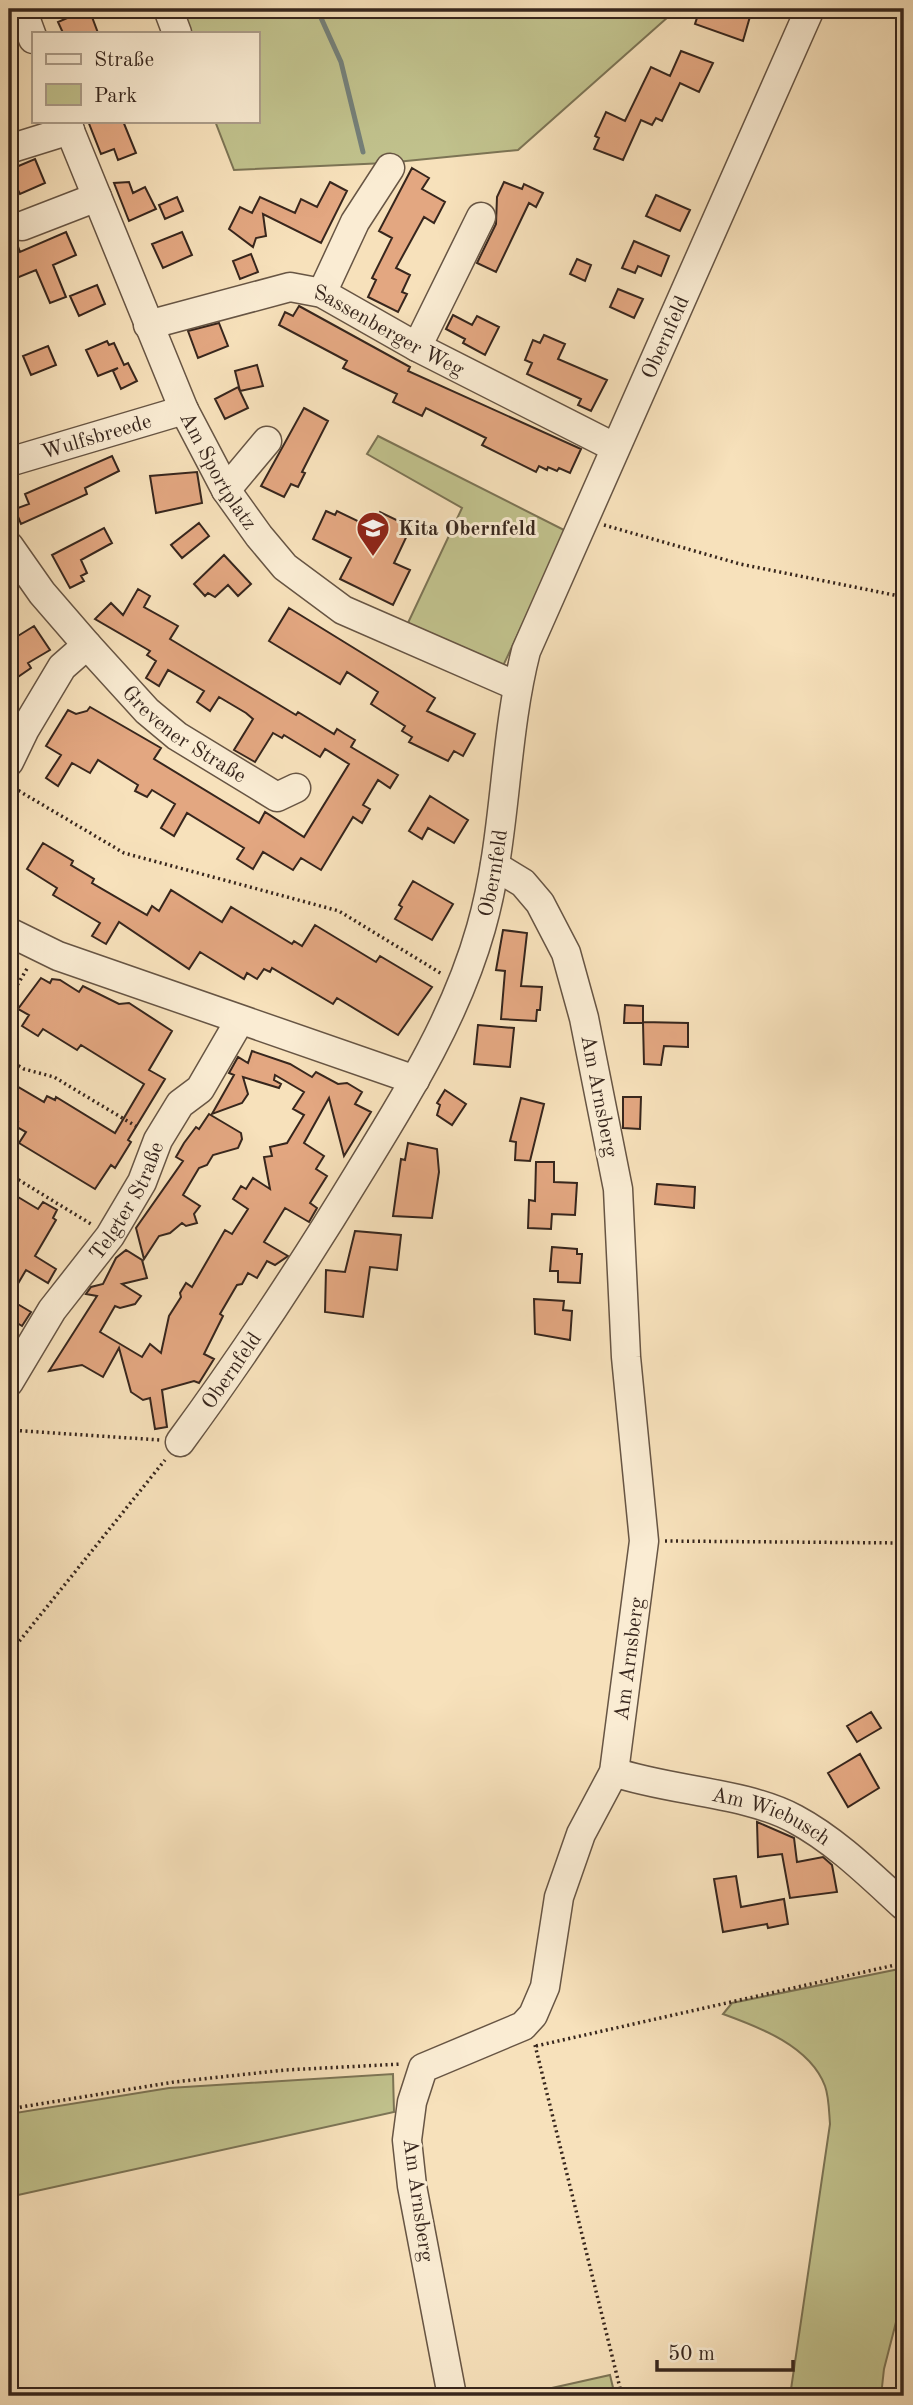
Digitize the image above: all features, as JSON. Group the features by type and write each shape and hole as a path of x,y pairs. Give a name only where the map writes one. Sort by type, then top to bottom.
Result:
{"street":[{"path":"168,9 177,32"},
{"name":"Obernfeld","path":"180,1442 284,1292 440,1036 482,927 495,866 517,686 526,651 582,519 810,9"},
{"path":"9,149 68,125"},
{"name":"Am Sportplatz","path":"68,125 184,410 226,490 285,567 343,610 517,686"},
{"path":"323,293 355,222 390,168"},
{"path":"22,226 97,197"},
{"path":"417,347 481,217"},
{"name":"Sassenberger Weg","path":"148,325 290,287 323,293 417,347 614,447"},
{"name":"Wulfsbreede","path":"9,462 184,410"},
{"path":"226,490 267,441"},
{"name":"Grevener Straße","path":"9,546 42,593 147,711 177,736 277,797 296,788"},
{"path":"9,762 24,729 62,667 88,645"},
{"name":"Am Arnsberg","path":"452,2396 412,2186 407,2140 412,2102 424,2068 523,2026 533,2015 545,1987 559,1897 581,1834 614,1772 644,1541 626,1357 618,1189 584,1018 566,953 540,903 523,883 495,866"},
{"path":"9,932 40,947 240,1020 415,1080"},
{"name":"Telgter Straße","path":"9,1381 52,1310 110,1236 142,1182 158,1140 180,1104 200,1089 240,1020"},
{"name":"Am Wiebusch","path":"614,1772 745,1802 794,1819 844,1852 904,1906"}],"path":[{"path":"582,519 740,564 904,597"},
{"path":"9,785 124,853 339,911 461,986"},
{"path":"9,999 40,947"},
{"path":"9,1060 24,1069 54,1077 158,1140"},
{"path":"9,1175 110,1236"},
{"path":"9,1430 180,1442"},
{"path":"9,1654 180,1442"},
{"path":"644,1541 904,1543"},
{"path":"622,2396 536,2046 904,1963"},
{"path":"9,2109 174,2081 285,2070 394,2062 424,2068"}],"green space":[{"path":"173,9 677,9 518,150 386,163 234,170 215,122 259,122 259,32 183,32"},
{"path":"378,436 566,531 503,666 407,625 462,508 367,454"},
{"path":"904,1968 904,2291 884,2369 881,2396 790,2396 830,2124 827,2095 818,2072 796,2049 767,2032 723,2014 732,2003"},
{"path":"393,2074 394,2112 9,2197 9,2114 169,2088"},
{"path":"610,2375 615,2396 516,2396"}],"building":[{"path":"69,9 89,9 98,32 63,32 58,22 72,16"},
{"path":"700,9 726,14 727,9 751,13 743,41 695,24"},
{"path":"681,51 713,63 699,92 680,83 662,121 656,118 652,125 641,120 623,160 594,149 599,138 595,136 606,112 625,121 651,67 670,76"},
{"path":"88,122 123,122 136,153 118,160 114,149 101,154"},
{"path":"35,159 45,183 20,194 15,184 9,187 9,170"},
{"path":"412,168 429,178 422,189 445,202 434,223 424,217 396,268 410,275 402,292 407,294 398,312 368,297 376,280 372,278 392,238 379,231"},
{"path":"129,182 133,193 145,187 156,209 129,221 114,183"},
{"path":"330,182 347,191 321,243 263,214 266,236 256,238 253,247 229,229 240,207 252,213 260,197 295,213 301,199 317,207"},
{"path":"504,182 522,189 524,184 543,193 536,207 529,203 496,272 477,263 496,224 497,197"},
{"path":"656,195 690,210 680,231 646,216"},
{"path":"177,197 183,211 165,219 159,205"},
{"path":"66,232 76,255 53,265 66,297 50,303 36,270 9,281 9,235 16,241 20,252"},
{"path":"182,232 192,255 163,268 152,244"},
{"path":"634,241 669,256 661,276 638,266 635,273 622,268"},
{"path":"251,254 258,272 240,279 233,261"},
{"path":"577,259 591,265 585,281 570,274"},
{"path":"97,285 105,304 79,316 70,296"},
{"path":"618,289 643,299 634,318 610,307"},
{"path":"299,306 410,367 408,371 581,449 570,473 559,468 557,471 548,467 547,470 539,466 536,472 482,445 486,438 426,408 422,416 393,402 397,394 343,368 347,361 279,325 285,312 293,316"},
{"path":"453,315 472,325 477,316 499,327 485,355 463,343 465,339 446,329"},
{"path":"219,323 228,346 198,358 188,331"},
{"path":"544,335 565,344 558,359 607,380 591,411 578,405 581,399 527,374 532,363 525,360 533,340 540,343"},
{"path":"107,341 109,345 114,343 124,365 128,363 137,381 121,389 113,371 118,368 98,376 86,350"},
{"path":"48,346 56,365 31,375 23,356"},
{"path":"257,365 263,386 240,391 235,371"},
{"path":"238,387 248,408 225,419 215,399"},
{"path":"304,408 328,421 302,472 305,473 298,487 291,484 284,497 261,486"},
{"path":"112,456 119,471 85,488 87,494 21,524 15,509 29,504 25,494"},
{"path":"197,472 202,503 156,513 150,476"},
{"name":"Kita Obernfeld","path":"326,511 335,515 337,511 372,528 380,512 411,527 394,563 410,570 393,605 340,579 351,558 313,539"},
{"path":"199,523 209,536 182,558 171,545"},
{"path":"104,528 112,543 81,560 87,573 81,576 84,581 70,588 52,555"},
{"path":"224,555 251,584 238,596 228,585 215,597 208,593 205,596 194,584"},
{"path":"138,589 150,596 144,607 178,626 170,639 296,715 298,712 334,734 337,729 355,740 351,747 398,775 390,788 378,780 363,805 370,809 362,823 353,817 321,870 301,858 293,870 263,852 253,869 237,859 244,848 187,813 174,836 161,828 175,804 152,790 147,797 135,791 138,785 98,760 90,773 72,763 58,786 46,778 61,755 46,746 68,710 76,714 87,711 90,707 161,748 154,759 259,823 265,812 304,837 349,764 325,749 320,757 284,735 282,738 273,733 255,762 234,750 253,719 246,713 219,697 210,711 197,702 204,691 168,670 159,686 146,678 156,661 147,655 150,651 95,619 111,603 123,615"},
{"path":"289,608 435,698 427,711 475,734 463,756 454,751 448,761 409,742 412,737 402,731 405,726 371,704 378,692 347,672 340,684 269,641"},
{"path":"34,626 50,650 28,663 31,668 9,683 9,647 15,643 13,639"},
{"path":"430,796 468,820 454,843 428,828 422,839 409,831"},
{"path":"43,843 73,861 71,865 94,879 92,883 147,915 152,906 159,911 171,890 222,922 231,907 292,944 294,941 302,946 315,925 376,962 380,956 432,987 398,1035 337,998 333,1004 272,968 270,972 264,969 257,979 247,973 244,979 200,952 189,969 119,922 106,944 92,936 100,923 53,895 57,888 27,869"},
{"path":"413,881 453,904 432,940 395,919 402,907 399,905"},
{"path":"503,930 527,933 521,986 542,987 536,1021 501,1019 505,971 496,970"},
{"path":"41,978 50,983 52,979 60,980 79,992 83,986 119,1004 129,1003 172,1031 149,1070 165,1079 128,1140 131,1142 115,1168 111,1165 95,1189 19,1143 26,1132 15,1126 18,1122 9,1116 9,1092 13,1084 44,1102 47,1096 55,1100 56,1097 115,1133 144,1084 81,1045 77,1050 43,1029 38,1036 22,1026 29,1015 18,1009"},
{"path":"625,1005 643,1006 643,1022 688,1023 688,1047 664,1046 661,1065 644,1064 643,1023 624,1023"},
{"path":"478,1025 514,1028 510,1067 474,1064"},
{"path":"252,1051 290,1064 312,1077 316,1072 338,1084 347,1083 362,1092 355,1104 371,1112 344,1156 329,1098 304,1143 324,1156 316,1169 327,1176 310,1203 317,1208 309,1222 285,1208 264,1242 288,1256 275,1265 267,1261 257,1278 248,1273 242,1284 237,1285 220,1314 223,1316 204,1354 214,1359 199,1383 194,1381 162,1390 167,1427 155,1429 150,1398 143,1400 131,1392 119,1348 103,1377 82,1365 49,1371 97,1296 86,1294 91,1287 103,1284 116,1258 126,1250 142,1260 147,1278 122,1284 141,1296 135,1304 120,1308 115,1306 100,1332 142,1357 150,1344 161,1353 169,1316 186,1283 192,1287 225,1230 232,1234 248,1209 233,1199 241,1186 246,1189 253,1178 270,1189 264,1157 272,1156 270,1147 287,1143 304,1115 293,1109 304,1092 275,1075 274,1080 281,1084 279,1088 243,1077 248,1094 242,1103 212,1114 234,1075 229,1073 238,1057 248,1063"},
{"path":"445,1090 466,1104 452,1125 437,1115 440,1105 437,1103"},
{"path":"623,1097 641,1097 640,1129 623,1128"},
{"path":"521,1098 544,1104 530,1161 515,1160 516,1142 510,1141"},
{"path":"209,1114 241,1133 242,1139 238,1148 213,1155 207,1165 199,1168 183,1195 200,1206 194,1214 197,1223 186,1226 182,1223 170,1233 159,1236 144,1259 136,1228 183,1161 176,1157 184,1143 196,1127 199,1129"},
{"path":"408,1143 437,1149 439,1172 432,1218 393,1216 401,1159 405,1160"},
{"path":"536,1162 554,1162 554,1182 577,1183 575,1215 552,1214 551,1229 528,1228 529,1200 535,1201"},
{"path":"657,1184 695,1187 694,1208 655,1204"},
{"path":"18,1197 38,1209 43,1202 57,1210 53,1218 56,1220 35,1256 56,1269 48,1283 26,1270 9,1299 9,1214"},
{"path":"355,1231 401,1235 397,1270 370,1267 363,1317 325,1312 326,1270 345,1272"},
{"path":"552,1247 577,1249 577,1254 582,1254 580,1283 558,1282 558,1271 550,1271"},
{"path":"9,1299 31,1312 22,1326 9,1318"},
{"path":"534,1299 564,1301 563,1310 572,1311 570,1340 535,1334"},
{"path":"871,1712 881,1728 857,1742 847,1726"},
{"path":"860,1754 879,1788 848,1807 828,1773"},
{"path":"757,1822 794,1838 797,1862 823,1857 832,1865 837,1892 790,1898 782,1854 758,1857"},
{"path":"736,1876 741,1907 784,1899 788,1924 768,1928 767,1924 723,1932 714,1879"}],"waterway":[{"path":"317,9 341,62 363,152"}],"place":[{"name":"Kita Obernfeld","path":"373,558"}]}
